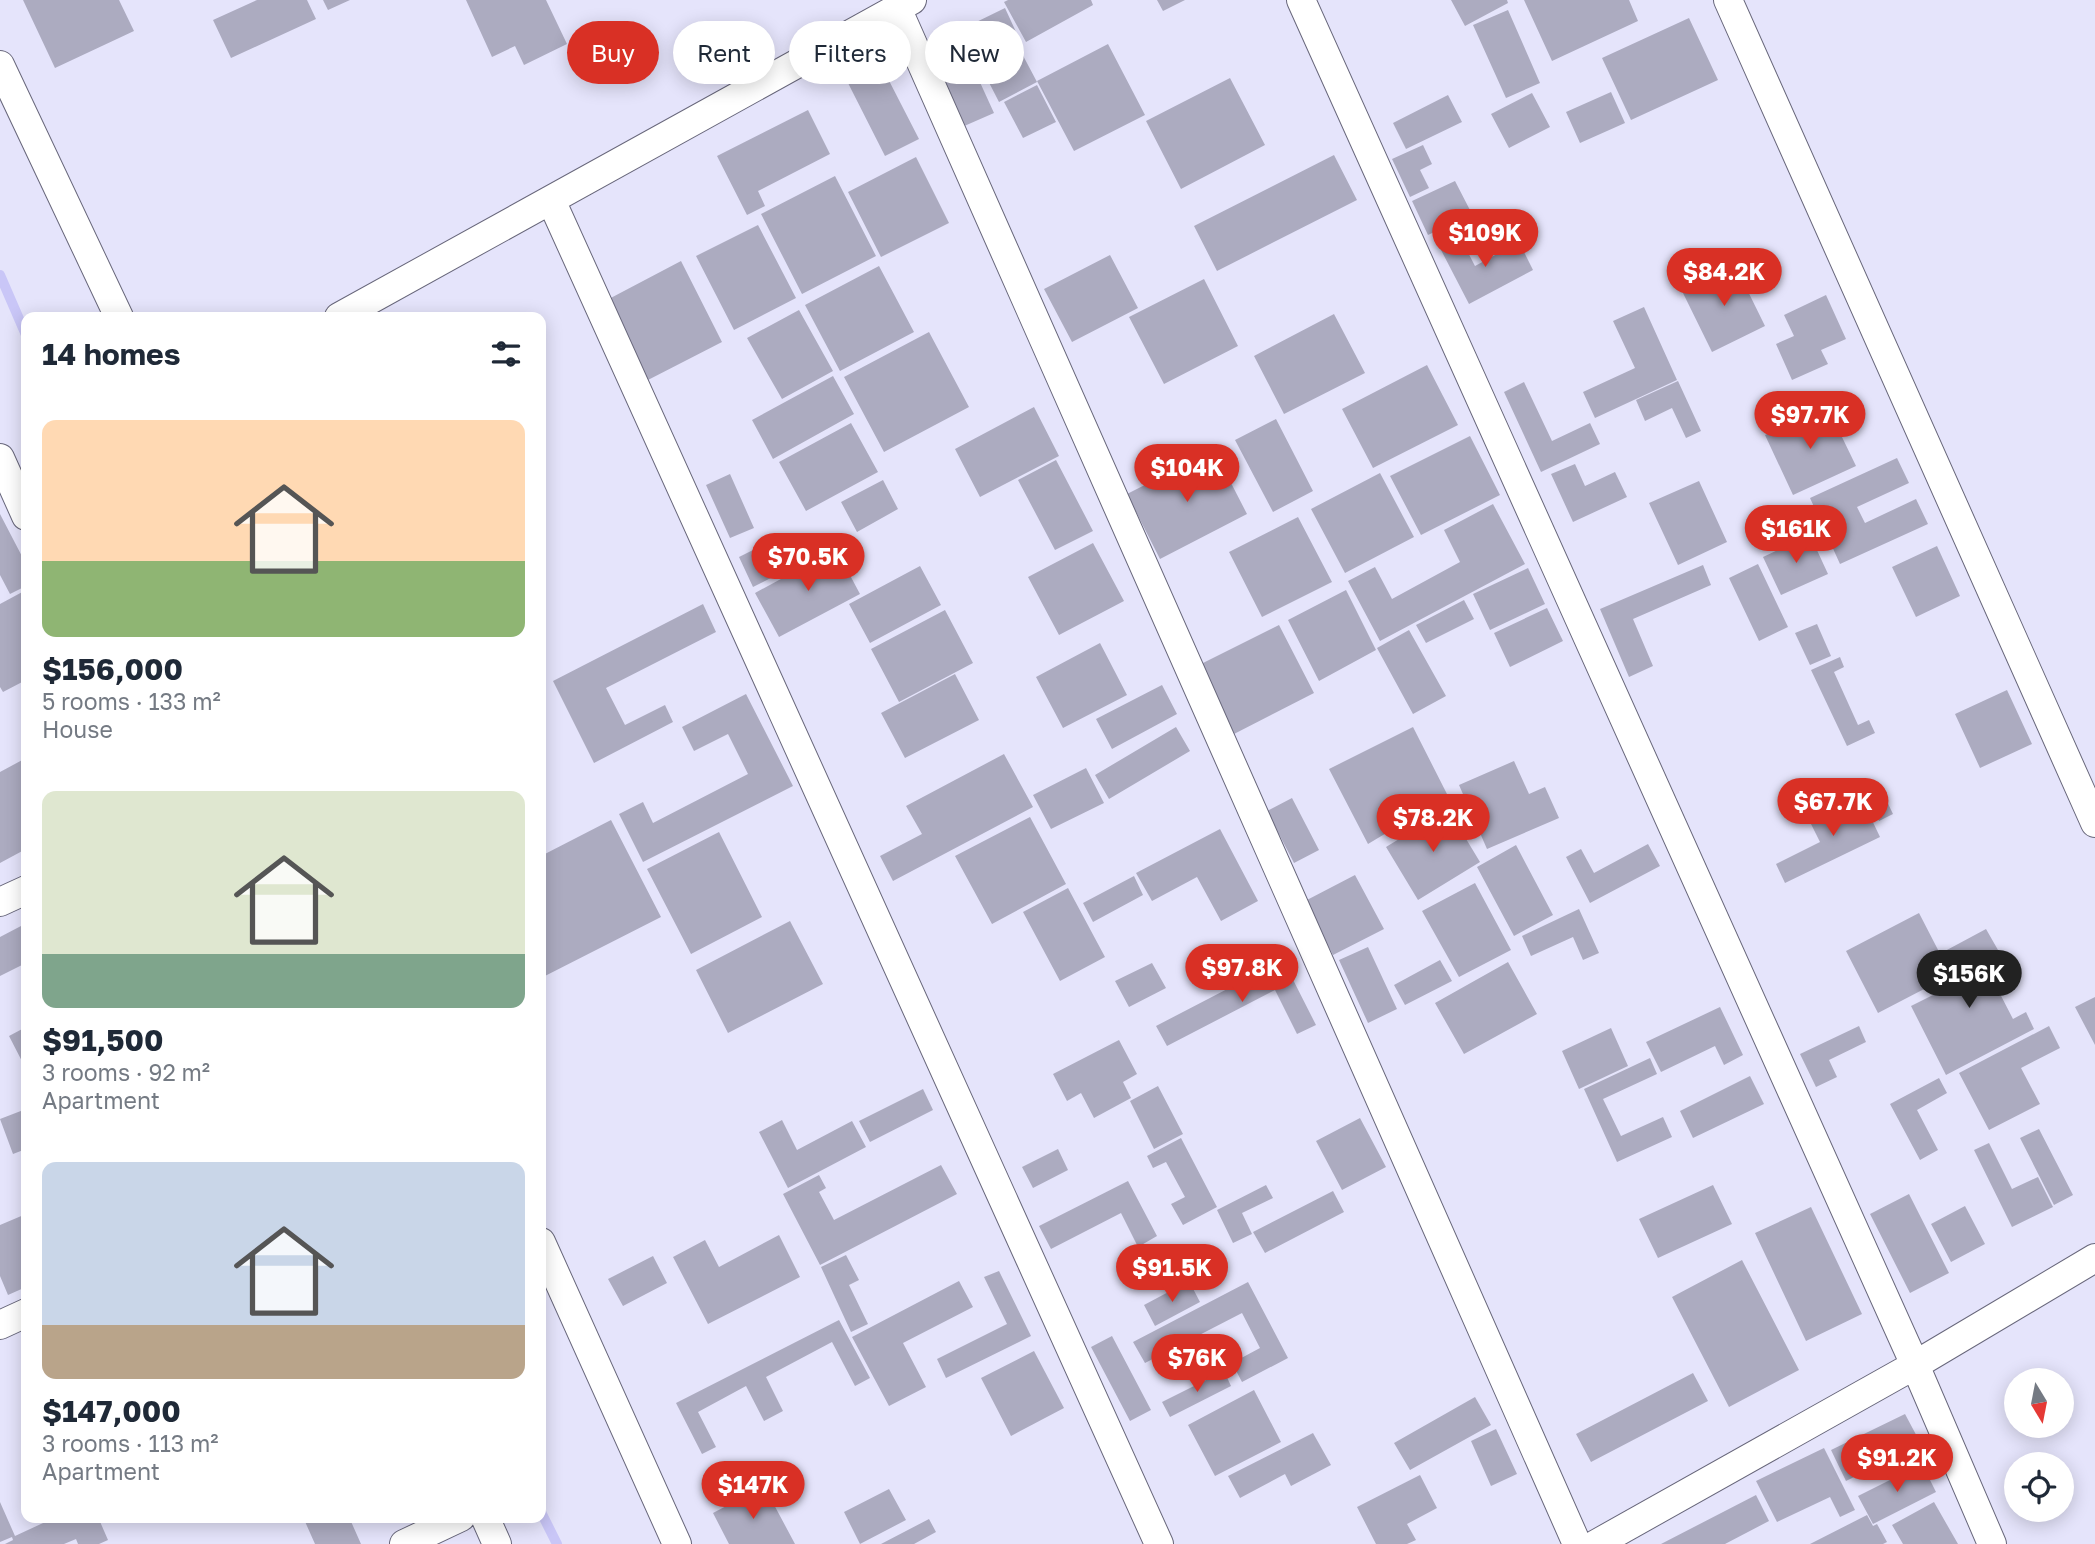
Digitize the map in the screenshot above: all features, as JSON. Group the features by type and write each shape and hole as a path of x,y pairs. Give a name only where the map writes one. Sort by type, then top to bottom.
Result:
{"street":[{"path":"1301,0 1992,1544"},
{"path":"1728,0 2095,823"},
{"path":"348,312 905,4 1577,1544"},
{"path":"0,65 117,312"},
{"path":"551,200 1159,1544"},
{"path":"0,458 21,505"},
{"path":"0,902 21,892"},
{"path":"546,1253 677,1544"},
{"path":"1595,1544 1914,1365 2095,1258"},
{"path":"0,1325 21,1315"},
{"path":"404,1544 448,1523"},
{"path":"488,1523 497,1544"}],"building":[{"path":"23,0 119,0 134,31 55,68"},
{"path":"257,0 307,0 316,19 231,58 213,20"},
{"path":"323,0 350,0 328,10"},
{"path":"466,0 546,0 567,44 524,65 515,46 492,57"},
{"path":"1091,0 1093,5 1026,42 1024,21 1014,21 1004,2"},
{"path":"1157,0 1185,0 1163,11"},
{"path":"1451,0 1507,0 1508,3 1465,26"},
{"path":"1524,0 1629,0 1638,21 1552,61"},
{"path":"1005,8 1011,21 978,21"},
{"path":"1508,10 1540,83 1506,98 1473,25"},
{"path":"1689,18 1718,80 1631,120 1602,58"},
{"path":"1108,44 1145,115 1074,151 1037,81"},
{"path":"1024,57 1037,82 999,102 990,84 1024,84"},
{"path":"1230,78 1265,145 1181,189 1146,121"},
{"path":"849,84 891,84 919,139 885,156"},
{"path":"943,84 981,84 994,113 962,127"},
{"path":"1037,85 1056,122 1023,138 1004,102"},
{"path":"1611,92 1625,123 1580,143 1566,112"},
{"path":"1532,93 1550,127 1509,148 1491,114"},
{"path":"1448,95 1462,122 1406,149 1393,123"},
{"path":"808,110 830,154 758,191 765,206 747,215 717,156"},
{"path":"1423,145 1432,164 1420,170 1429,188 1410,197 1392,159"},
{"path":"1334,155 1357,200 1217,271 1194,226"},
{"path":"916,157 949,223 881,257 848,192"},
{"path":"835,176 876,256 802,294 761,214"},
{"path":"1455,181 1472,214 1428,235 1412,201"},
{"path":"758,225 796,298 734,330 696,256"},
{"path":"1460,237 1475,266 1519,242 1533,270 1469,304 1440,248"},
{"path":"1110,255 1138,308 1072,342 1044,289"},
{"path":"681,261 722,342 646,381 605,301"},
{"path":"1735,265 1765,326 1712,352 1682,291"},
{"path":"879,266 914,332 840,371 805,305"},
{"path":"1204,279 1238,346 1164,384 1129,317"},
{"path":"1826,295 1846,339 1821,350 1828,364 1792,380 1776,344 1794,336 1784,315"},
{"path":"1644,307 1677,380 1595,418 1583,392 1635,368 1613,321"},
{"path":"799,310 833,371 782,399 747,338"},
{"path":"1334,314 1365,373 1284,414 1254,356"},
{"path":"929,332 969,407 884,452 844,377"},
{"path":"1427,365 1458,425 1373,468 1342,409"},
{"path":"833,376 854,414 773,459 752,420"},
{"path":"1678,381 1701,431 1686,438 1672,408 1645,421 1636,400"},
{"path":"1524,382 1552,441 1590,423 1600,444 1541,472 1504,392"},
{"path":"1827,406 1856,466 1793,495 1765,435"},
{"path":"1034,407 1059,456 980,497 955,449"},
{"path":"1276,419 1313,491 1273,512 1235,440"},
{"path":"851,423 878,472 806,511 779,462"},
{"path":"1470,436 1500,495 1421,535 1390,476"},
{"path":"1214,450 1247,514 1160,559 1127,494"},
{"path":"1897,458 1909,483 1857,507 1865,523 1916,499 1928,524 1840,564 1810,498"},
{"path":"1056,460 1093,531 1055,550 1018,480"},
{"path":"1575,464 1585,486 1615,472 1627,497 1573,522 1551,474"},
{"path":"1380,473 1414,537 1345,573 1311,509"},
{"path":"730,474 754,528 730,538 706,485"},
{"path":"883,480 898,509 857,532 841,502"},
{"path":"1699,481 1727,542 1678,565 1649,503"},
{"path":"1493,504 1525,564 1380,641 1348,581 1375,567 1392,599 1460,562 1444,530"},
{"path":"0,514 21,554 21,588 10,594 0,575"},
{"path":"1298,517 1332,582 1262,617 1229,552"},
{"path":"783,535 798,564 753,587 739,557"},
{"path":"1810,535 1828,574 1781,595 1763,557"},
{"path":"1093,543 1124,601 1059,635 1028,577"},
{"path":"1937,546 1960,596 1916,617 1892,567"},
{"path":"836,549 860,594 779,637 755,593"},
{"path":"1758,564 1788,627 1759,641 1729,578"},
{"path":"1703,565 1711,585 1633,619 1653,666 1629,677 1600,609"},
{"path":"920,566 941,605 870,643 849,604"},
{"path":"1528,568 1545,604 1490,630 1473,594"},
{"path":"1346,590 1376,650 1319,681 1288,620"},
{"path":"21,593 21,683 3,692 0,687 0,604"},
{"path":"1464,600 1474,619 1426,643 1416,625"},
{"path":"703,604 716,632 606,688 625,725 665,705 673,722 594,763 553,681"},
{"path":"1547,608 1563,641 1510,667 1494,633"},
{"path":"945,610 973,663 899,702 871,649"},
{"path":"1817,624 1831,656 1810,665 1795,633"},
{"path":"1279,625 1314,693 1234,734 1199,665"},
{"path":"1409,630 1446,696 1413,714 1377,648"},
{"path":"1100,643 1127,695 1063,728 1036,677"},
{"path":"1840,657 1844,667 1834,672 1858,725 1869,720 1875,733 1847,746 1811,670"},
{"path":"955,674 979,720 905,758 881,713"},
{"path":"1162,685 1177,714 1112,749 1096,719"},
{"path":"2007,690 2032,744 1980,768 1955,714"},
{"path":"746,694 793,786 643,862 619,814 643,802 653,823 748,774 728,734 694,751 682,727"},
{"path":"1176,727 1190,751 1109,799 1095,775"},
{"path":"1413,727 1448,796 1368,844 1329,769"},
{"path":"1004,754 1033,807 893,881 880,856 922,834 906,806"},
{"path":"21,761 21,852 0,863 0,772"},
{"path":"1514,761 1529,794 1545,787 1559,818 1487,849 1459,785"},
{"path":"1086,768 1104,803 1051,829 1033,795"},
{"path":"1880,787 1893,814 1879,821 1865,794"},
{"path":"1860,795 1880,837 1785,883 1776,864 1820,842 1809,820"},
{"path":"1292,798 1319,850 1294,863 1267,811"},
{"path":"1448,809 1480,862 1418,900 1386,847"},
{"path":"1030,817 1066,884 992,924 955,856"},
{"path":"611,820 661,917 546,975 546,853"},
{"path":"1220,829 1258,901 1221,921 1197,877 1152,901 1136,873"},
{"path":"719,832 762,917 691,954 647,869"},
{"path":"1648,844 1660,866 1590,903 1566,857 1581,849 1594,873"},
{"path":"1516,845 1553,915 1514,936 1477,867"},
{"path":"1355,875 1384,929 1333,955 1305,901"},
{"path":"1134,876 1143,895 1093,922 1083,903"},
{"path":"1475,883 1511,950 1459,977 1422,911"},
{"path":"1068,888 1105,957 1060,981 1023,912"},
{"path":"1579,909 1599,953 1583,960 1573,937 1531,956 1522,936"},
{"path":"1919,913 1951,975 1878,1013 1846,951"},
{"path":"790,921 823,984 728,1033 696,970"},
{"path":"21,926 21,966 0,976 0,937"},
{"path":"1986,929 1998,950 1982,959 2013,1019 2026,1012 2034,1029 1946,1075 1911,1006 1961,981 1945,951"},
{"path":"1368,947 1397,1009 1368,1023 1339,960"},
{"path":"1283,960 1316,1025 1297,1034 1275,990 1167,1046 1156,1026"},
{"path":"1440,960 1452,981 1405,1005 1394,985"},
{"path":"1508,962 1537,1014 1464,1054 1435,1003"},
{"path":"1152,963 1166,988 1129,1007 1115,981"},
{"path":"2095,997 2095,1045 2075,1007"},
{"path":"1720,1007 1743,1055 1724,1065 1715,1046 1661,1072 1646,1042"},
{"path":"1859,1026 1866,1042 1829,1060 1837,1077 1816,1087 1800,1054"},
{"path":"2049,1026 2060,1048 2021,1068 2040,1104 1989,1130 1959,1073"},
{"path":"1611,1028 1628,1066 1579,1089 1562,1051"},
{"path":"21,1030 21,1059 9,1036"},
{"path":"1119,1040 1137,1074 1123,1082 1131,1098 1094,1118 1081,1093 1067,1101 1053,1074"},
{"path":"1650,1058 1657,1074 1603,1099 1621,1136 1663,1117 1672,1137 1617,1162 1584,1089"},
{"path":"1750,1076 1764,1104 1693,1138 1680,1111"},
{"path":"1939,1078 1947,1093 1917,1110 1938,1150 1920,1160 1890,1104"},
{"path":"1158,1086 1183,1134 1154,1149 1130,1101"},
{"path":"923,1089 933,1110 870,1142 859,1121"},
{"path":"21,1111 21,1151 13,1154 0,1119"},
{"path":"1360,1118 1386,1167 1342,1190 1316,1141"},
{"path":"782,1120 797,1150 852,1121 866,1147 788,1188 759,1132"},
{"path":"2039,1129 2073,1195 2054,1205 2020,1138"},
{"path":"1181,1138 1217,1207 1183,1225 1171,1204 1185,1197 1166,1162 1153,1168 1147,1156"},
{"path":"1989,1143 2012,1189 2038,1177 2053,1207 2012,1227 1974,1150"},
{"path":"1058,1149 1068,1170 1033,1188 1022,1167"},
{"path":"941,1165 957,1194 820,1265 783,1194 819,1175 826,1188 819,1192 834,1220"},
{"path":"1128,1181 1157,1236 1138,1247 1121,1213 1051,1249 1039,1226"},
{"path":"1266,1185 1273,1198 1242,1213 1252,1234 1233,1243 1217,1210"},
{"path":"1713,1185 1732,1224 1658,1258 1639,1219"},
{"path":"1333,1191 1344,1212 1265,1253 1253,1232"},
{"path":"1909,1194 1949,1273 1910,1293 1870,1214"},
{"path":"1965,1206 1985,1244 1951,1262 1931,1224"},
{"path":"1811,1207 1862,1314 1806,1341 1755,1233"},
{"path":"21,1216 21,1289 8,1295 0,1276 0,1225"},
{"path":"779,1235 800,1277 708,1324 673,1257 705,1240 719,1267"},
{"path":"846,1255 859,1280 849,1285 868,1324 851,1332 821,1267"},
{"path":"653,1256 667,1283 623,1306 608,1279"},
{"path":"1742,1260 1799,1370 1729,1407 1672,1297"},
{"path":"999,1271 1031,1336 946,1378 937,1359 1007,1324 984,1277"},
{"path":"959,1281 973,1307 903,1343 926,1387 889,1406 852,1337"},
{"path":"1189,1281 1200,1302 1155,1326 1144,1305"},
{"path":"1248,1282 1288,1358 1242,1382 1232,1363 1260,1348 1242,1313 1145,1363 1133,1342"},
{"path":"839,1320 870,1378 855,1386 832,1342 766,1377 783,1411 764,1421 746,1386 698,1412 716,1447 702,1454 676,1403"},
{"path":"1112,1336 1151,1410 1130,1421 1091,1347"},
{"path":"1034,1351 1064,1408 1011,1436 981,1378"},
{"path":"1224,1371 1231,1386 1170,1417 1162,1402"},
{"path":"1693,1373 1708,1401 1591,1462 1576,1434"},
{"path":"1254,1390 1281,1442 1215,1476 1188,1425"},
{"path":"1475,1397 1491,1425 1410,1470 1394,1443"},
{"path":"1905,1414 1921,1444 1846,1481 1831,1450"},
{"path":"1496,1429 1517,1474 1491,1486 1471,1441"},
{"path":"1313,1433 1331,1465 1291,1486 1285,1474 1240,1498 1228,1476"},
{"path":"1824,1448 1855,1510 1840,1517 1830,1497 1777,1522 1756,1481"},
{"path":"1922,1464 1936,1492 1873,1524 1858,1496"},
{"path":"1420,1475 1437,1508 1407,1524 1416,1540 1407,1544 1376,1544 1357,1507"},
{"path":"764,1486 795,1544 729,1544 713,1513"},
{"path":"889,1489 906,1520 860,1544 844,1512"},
{"path":"1756,1495 1769,1521 1725,1544 1661,1544"},
{"path":"0,1502 15,1536 43,1523 101,1523 108,1540 99,1544 78,1544 76,1539 64,1544 5,1544 13,1540 12,1537 0,1542"},
{"path":"1934,1502 1958,1544 1903,1544 1892,1525"},
{"path":"1867,1515 1873,1526 1877,1524 1887,1542 1810,1544"},
{"path":"929,1519 936,1532 914,1544 881,1544"},
{"path":"306,1523 352,1523 361,1544 315,1544"}],"waterway":[{"path":"0,275 21,323"},
{"path":"546,1522 557,1544"}]}
